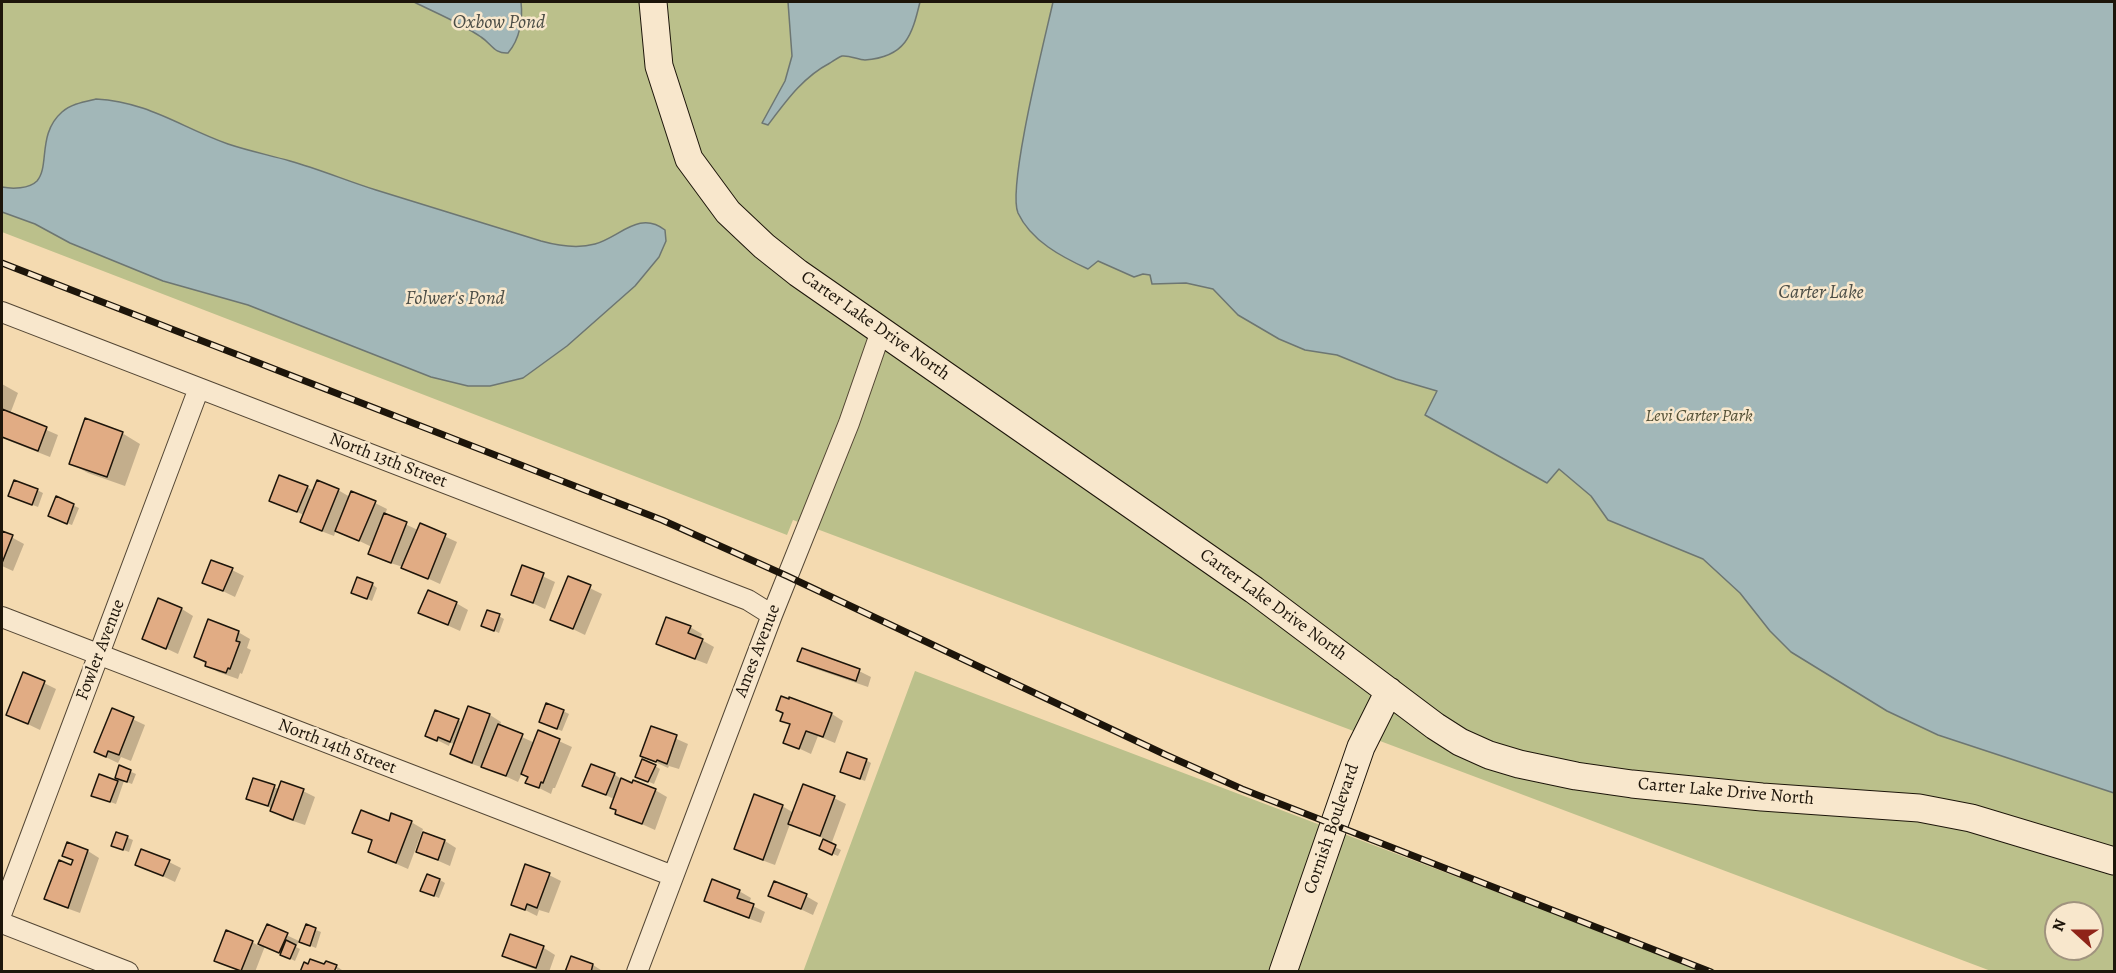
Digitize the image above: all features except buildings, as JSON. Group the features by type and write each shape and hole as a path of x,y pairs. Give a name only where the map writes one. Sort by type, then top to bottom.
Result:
{"street":[{"name":"Carter Lake Drive North","path":"653,2 659,66 689,159 728,212 764,246 798,273 1254,590 1435,726 1460,742 1489,755 1519,764 1576,776 1762,797 1919,808 1971,818 2115,861"},
{"name":"North 13th Street","path":"2,312 748,600 772,615"},
{"name":"Ames Avenue","path":"637,972 772,615 849,423 881,331"},
{"name":"Fowler Avenue","path":"2,912 199,388"},
{"name":"North 14th Street","path":"2,617 673,876"},
{"name":"Cornish Boulevard","path":"1283,972 1361,747 1389,690"},
{"path":"2,923 128,972"}],"green space":[{"name":"Levi Carter Park","path":"2,2 2114,2 2114,971 1991,971 793,520 787,535 2,232"},
{"path":"915,671 1510,897 1718,971 803,972"}],"water":[{"name":"Oxbow Pond","path":"414,2 521,2 522,15 518,35 508,53 499,52 465,27"},
{"path":"788,2 920,2 910,34 898,49 879,58 865,60 842,56 838,58 803,82 768,125 762,123 785,81 792,56"},
{"name":"Carter Lake","path":"1053,2 2114,2 2114,793 1938,735 1887,711 1791,652 1770,631 1740,593 1703,559 1608,520 1591,496 1559,469 1547,483 1425,415 1437,391 1396,379 1337,355 1305,350 1279,339 1238,315 1213,289 1186,283 1152,284 1150,275 1143,274 1134,277 1098,261 1088,269 1048,247 1024,223 1018,213 1016,198 1022,144"},
{"name":"Folwer's Pond","path":"96,99 115,101 148,110 228,144 301,164 376,190 548,243 588,246 604,241 630,227 647,223 665,230 666,241 659,257 635,286 567,346 523,378 490,386 468,386 431,377 248,305 163,281 70,243 35,224 2,212 2,187 30,186 41,175 49,130 54,121 69,107"}],"railway":[{"path":"2,263 662,520 1242,789 1711,972"}]}
